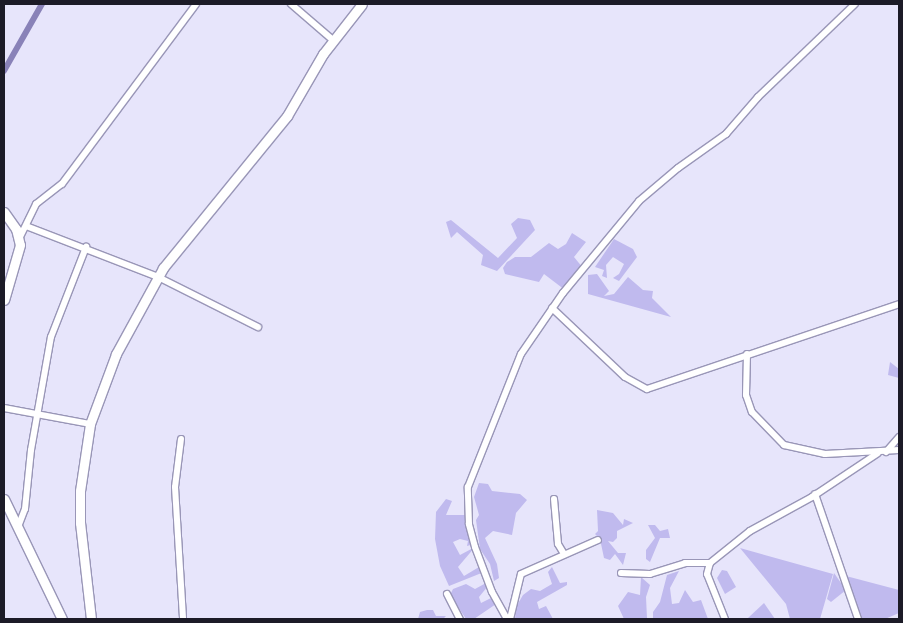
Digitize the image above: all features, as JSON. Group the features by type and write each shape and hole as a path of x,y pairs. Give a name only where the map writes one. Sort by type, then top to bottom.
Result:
{"main road":[{"path":"91,619 80,523 80,492 90,424 116,354 158,277 287,116 334,40 359,5"},
{"path":"4,212 20,239 4,300"},
{"path":"4,499 62,619"}],"street":[{"path":"20,239 36,204 62,184 196,4"},
{"path":"291,4 334,40"},
{"path":"508,619 492,592 475,548 469,524 468,487 510,376 552,308 649,191 726,134 763,91 855,4"},
{"path":"26,226 86,247 158,277 258,328"},
{"path":"18,527 25,509 37,414 51,337 86,247"},
{"path":"552,308 625,377 643,389 899,304"},
{"path":"747,354 746,395 752,412 784,445 825,454 878,453 899,450"},
{"path":"4,408 90,424"},
{"path":"886,452 899,437"},
{"path":"181,439 175,487 182,619"},
{"path":"725,619 707,574 710,563 750,531 815,494 878,453"},
{"path":"815,494 858,619"},
{"path":"554,498 558,544 564,554"},
{"path":"508,619 520,574 598,540"},
{"path":"621,573 650,574 686,563 710,563"},
{"path":"447,594 460,619"}],"shaded area":[{"path":"518,218 530,220 535,230 497,271 481,265 483,255 457,232 451,238 446,222 451,220 498,258 517,238 511,224"},
{"path":"572,233 586,242 574,257 583,268 565,290 544,274 539,282 505,274 503,268 507,262 515,257 531,257 549,243 558,249 566,244"},
{"path":"614,239 633,249 637,257 619,281 613,278 619,274 624,264 613,257 606,265 607,278 602,276 604,270 595,267"},
{"path":"597,274 609,291 604,296 614,294 628,277 643,290 653,291 652,298 671,317 588,294 588,275"},
{"path":"890,362 899,369 899,378 888,375"},
{"path":"479,483 488,484 492,491 520,494 527,500 516,513 512,535 493,531 485,538 497,564 499,578 494,581 490,564 480,549 476,520 479,515 474,497"},
{"path":"446,499 452,501 446,515 469,515 474,544 467,546 468,541 460,539 453,542 460,555 475,547 458,567 464,576 479,567 484,572 449,586 440,566 435,539 436,512"},
{"path":"597,510 613,513 623,525 624,519 633,523 617,531 617,538 613,542 608,541 618,553 626,553 623,565 615,554 610,560 604,558 600,539 595,534 598,531"},
{"path":"648,525 655,525 660,531 668,529 670,538 660,538 650,562 646,559 646,550 655,538"},
{"path":"740,548 833,574 820,619 790,619 786,604"},
{"path":"552,567 560,583 567,582 567,585 537,602 539,609 546,606 553,619 515,619 516,607 523,595 531,589 540,591 552,584 548,572"},
{"path":"722,570 727,571 736,587 725,594 717,578"},
{"path":"679,571 670,588 672,604 679,603 685,590 693,602 701,600 708,619 653,619 653,612 660,602 667,575"},
{"path":"834,573 846,590 831,602 827,599"},
{"path":"846,576 899,590 899,613 885,619 860,619"},
{"path":"641,577 650,585 646,597 647,618 624,619 618,606 628,592 640,595"},
{"path":"486,583 488,586 479,597 481,603 491,598 496,604 474,619 466,619 450,595 453,589 466,584 475,589"},
{"path":"764,603 775,619 747,619 748,618"},
{"path":"433,610 436,616 446,616 443,619 418,619 420,612"}],"waterway":[{"path":"4,71 42,4"}]}
